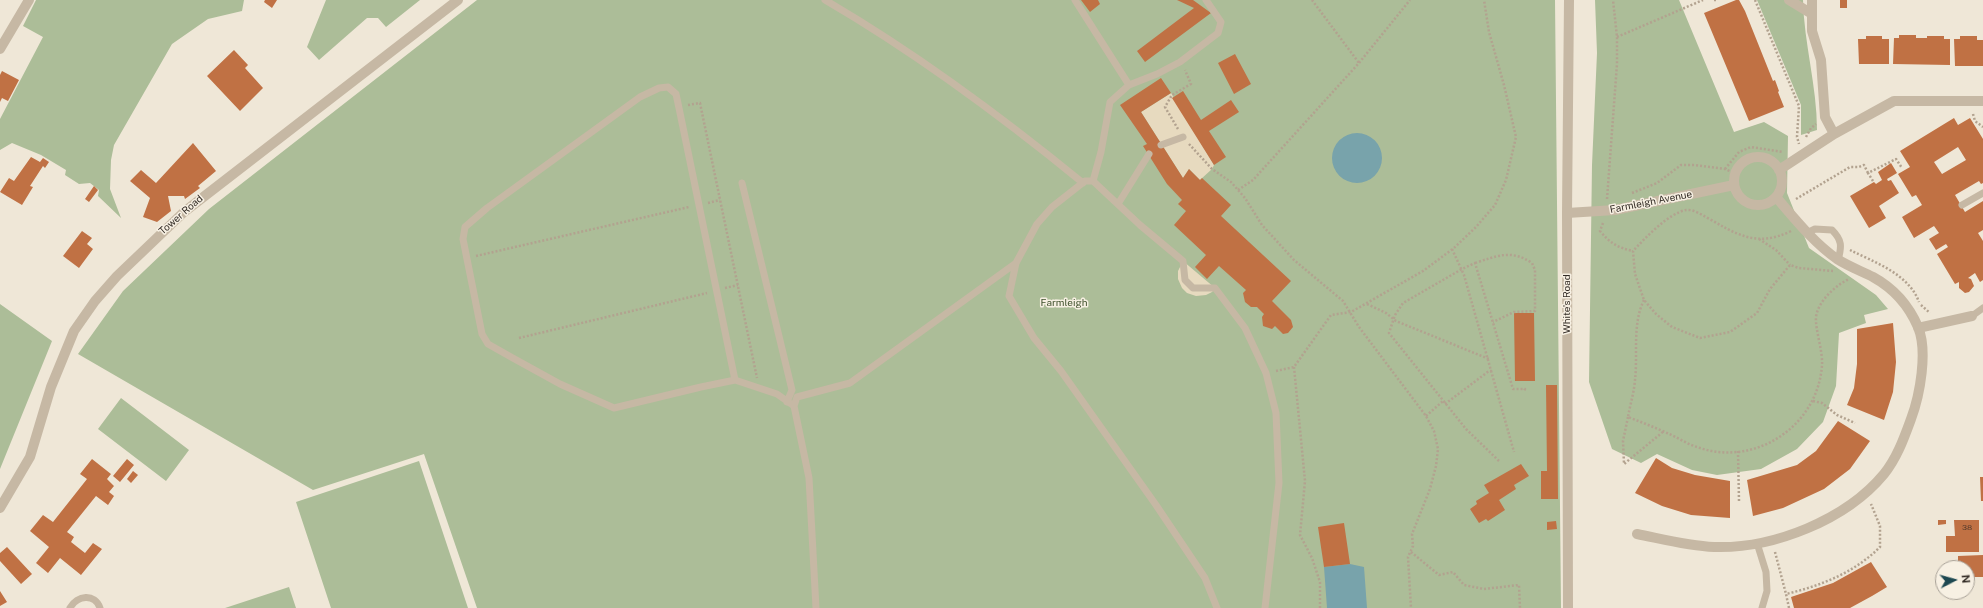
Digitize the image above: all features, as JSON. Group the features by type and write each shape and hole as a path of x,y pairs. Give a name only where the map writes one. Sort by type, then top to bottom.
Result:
{"street":[{"path":"0,49 29,0"},
{"name":"Tower Road","path":"0,508 30,457 51,386 71,337 82,318 112,281 184,212 458,0"},
{"name":"White's Road","path":"1568,608 1567,213 1569,0"},
{"path":"1789,0 1812,14"},
{"path":"1812,0 1812,31 1821,60 1826,117 1834,134"},
{"path":"1779,170 1834,134 1894,101 1983,101"},
{"path":"1755,156 1765,157 1772,161 1779,170 1782,180 1781,188 1776,197 1768,202 1759,205 1750,204 1741,199 1734,185 1730,171 1746,159 1755,156"},
{"name":"Farmleigh Avenue","path":"1567,213 1607,210 1659,202 1734,185"},
{"path":"1638,534 1676,542 1714,547 1758,542 1790,535 1814,527 1858,499 1884,474 1901,448 1914,410 1922,366 1922,344 1918,328 1907,306 1890,289 1874,278 1838,260 1807,233 1776,197"},
{"path":"1918,328 1972,316"}],"lane":[{"path":"825,0 872,27 973,96 1083,183"},
{"path":"1075,0 1129,85"},
{"path":"1093,181 1101,152 1110,102 1129,85 1157,74 1180,62 1218,33 1221,22 1206,0"},
{"path":"735,380 676,94 668,87 659,88 640,97 475,217 465,227 463,239 482,334 488,344 595,401 614,408 735,380 777,394 794,406"},
{"path":"1161,145 1183,137"},
{"path":"1118,204 1149,154"},
{"path":"1093,181 1083,183 1052,207 1037,224 1016,263 1008,296 1034,338 1061,371 1156,505 1205,578 1217,608"},
{"path":"1093,181 1140,225 1183,261 1186,280 1193,288 1215,288 1245,328 1266,373 1276,413 1279,483 1265,608"},
{"path":"742,183 792,390 787,402"},
{"path":"1962,205 1983,192"},
{"path":"1807,233 1815,230 1832,230 1839,238 1842,247 1838,260"},
{"path":"816,608 809,478 794,406 797,397 850,383 1016,263"},
{"path":"1972,316 1983,308"},
{"path":"1758,542 1766,572 1767,591 1762,608"},
{"path":"70,608 76,600 86,597 96,601 100,608"}],"path":[{"path":"1312,0 1359,63"},
{"path":"1238,190 1254,180 1359,63 1410,0"},
{"path":"1320,608 1320,582 1312,558 1300,535 1305,481 1294,367 1331,315 1352,312 1423,271 1452,249 1476,227 1495,205 1506,180 1516,137 1490,32 1484,0"},
{"path":"1613,0 1617,37 1617,64 1607,210 1606,217 1600,231 1610,243 1621,249 1634,251"},
{"path":"1617,37 1703,0"},
{"path":"1755,0 1799,106 1797,137 1802,155"},
{"path":"1180,62 1191,84 1172,95 1165,107 1183,137 1212,169 1231,182 1245,198 1262,225 1294,260 1343,301 1352,312 1359,327 1426,416 1434,431 1438,449 1436,466 1430,489 1412,534 1413,546 1408,558 1411,608"},
{"path":"679,108 700,103 758,382"},
{"path":"1972,114 1975,121 1983,127"},
{"path":"1793,146 1806,137 1811,128 1826,117"},
{"path":"1629,194 1657,182 1681,165 1695,165 1730,171 1739,152 1751,147 1781,152 1787,150"},
{"path":"1868,173 1896,159 1902,168"},
{"path":"1796,199 1850,167 1859,167 1864,165 1873,181"},
{"path":"1607,198 1612,197"},
{"path":"468,258 720,200"},
{"path":"1634,251 1676,214 1687,210 1697,212 1740,236 1759,239 1790,232 1799,224"},
{"path":"1759,239 1776,250 1790,265 1799,268 1833,271 1839,273"},
{"path":"1452,249 1462,269 1489,358 1514,452"},
{"path":"1634,251 1635,274 1644,300 1656,314 1672,327 1700,338 1730,332 1757,314 1770,289 1790,265"},
{"path":"1493,322 1514,312 1535,311 1535,270 1532,263 1517,255 1500,255 1475,263 1404,303 1393,319 1389,333 1466,428 1498,460"},
{"path":"1475,263 1513,389 1524,389 1524,392"},
{"path":"1628,417 1664,431 1698,447 1720,451 1738,451 1756,448 1778,438 1800,421 1813,401 1822,364 1816,317 1824,300 1837,285 1850,278 1845,276"},
{"path":"519,338 738,285"},
{"path":"1644,300 1640,307 1636,344 1636,381 1623,441 1624,464 1664,431"},
{"path":"1907,306 1919,302 1930,312 1932,324"},
{"path":"1366,304 1386,313 1393,319 1489,358"},
{"path":"1266,373 1294,367"},
{"path":"1426,416 1444,402 1492,371"},
{"path":"1813,401 1822,403 1837,415 1855,423"},
{"path":"1738,451 1739,501"},
{"path":"1864,508 1874,500"},
{"path":"1786,594 1807,589 1832,580 1868,557 1880,547 1880,526 1870,504"},
{"path":"1762,557 1781,550"},
{"path":"1411,552 1439,575 1453,572 1464,585 1484,589 1519,586 1520,608"},
{"path":"1775,552 1789,608"}],"green space":[{"path":"36,0 244,0 242,11 208,19 172,44 114,145 111,160 110,189 121,218 98,196 99,190 90,183 79,184 65,175 66,170 41,155 12,143 0,150 0,119 43,37 23,26"},
{"path":"326,0 420,0 386,27 378,18 367,18 319,60 307,47"},
{"name":"Farmleigh","path":"477,0 1555,0 1561,608 477,608 424,454 313,490 78,354 123,291 209,209"},
{"path":"1595,0 1679,0 1734,132 1764,122 1788,136 1787,193 1809,248 1876,295 1888,309 1864,315 1866,323 1839,333 1836,386 1823,422 1797,449 1761,469 1717,475 1692,470 1657,454 1641,463 1612,449 1589,382 1592,165 1597,53"},
{"path":"1757,0 1803,0 1815,97 1817,130 1801,135 1801,105"},
{"path":"0,304 52,341 0,469"},
{"path":"121,398 189,450 166,481 98,429"},
{"path":"419,461 468,608 331,608 296,502"},
{"path":"289,587 296,608 225,608"}],"shaded area":[{"path":"1171,93 1214,165 1212,169 1200,180 1189,169 1183,178 1141,112"},
{"path":"1183,261 1215,288 1212,292 1206,295 1196,296 1187,293 1182,288 1178,279 1178,271"}],"water":[{"path":"1357,133 1366,135 1375,140 1380,149 1382,158 1380,167 1375,176 1366,181 1357,183 1348,181 1339,176 1334,167 1332,158 1334,149 1339,140 1348,135"},
{"path":"1350,564 1364,567 1367,608 1327,608 1324,567"}],"building":[{"path":"265,0 277,0 272,8 264,2"},
{"path":"1081,0 1098,0 1100,4 1090,12"},
{"path":"1177,0 1193,0 1211,13 1145,62 1137,51 1194,8"},
{"path":"1739,0 1745,11 1773,81 1775,80 1784,107 1749,121 1704,13"},
{"path":"1840,0 1847,0 1847,8 1840,8"},
{"path":"1899,35 1916,35 1916,38 1927,38 1927,36 1944,36 1944,39 1950,39 1950,65 1893,64 1894,38 1899,38"},
{"path":"1866,36 1882,36 1882,39 1889,39 1889,64 1859,64 1858,39 1866,39"},
{"path":"1960,36 1977,36 1977,40 1983,40 1983,66 1955,66 1954,39 1960,39"},
{"path":"234,50 248,65 245,68 263,88 240,111 207,76"},
{"path":"1235,54 1251,84 1234,94 1218,63"},
{"path":"2,71 19,80 8,101 2,98 0,102 0,75"},
{"path":"1161,78 1171,93 1141,112 1183,178 1189,169 1200,180 1202,178 1231,205 1221,216 1291,281 1272,301 1291,320 1293,327 1288,333 1283,334 1275,326 1272,329 1263,326 1262,317 1264,314 1257,307 1251,307 1245,302 1243,293 1246,290 1219,266 1207,279 1195,267 1206,255 1174,225 1186,211 1178,204 1182,200 1167,184 1143,146 1147,144 1120,105"},
{"path":"1183,91 1201,120 1231,100 1239,112 1209,131 1226,157 1214,165 1172,98"},
{"path":"1954,118 1958,125 1970,118 1983,139 1983,183 1981,184 1979,181 1955,195 1965,212 1983,201 1983,230 1978,233 1983,241 1983,280 1980,282 1975,273 1968,278 1971,279 1974,286 1969,292 1965,293 1959,288 1959,282 1955,284 1937,254 1948,247 1946,244 1936,250 1929,239 1939,233 1934,226 1914,238 1902,217 1922,205 1916,195 1912,197 1898,174 1910,167 1900,151","holes":["1958,147 1966,160 1942,174 1934,162"]},
{"path":"193,143 216,171 198,186 200,188 185,199 184,196 168,196 171,211 157,222 143,217 150,198 130,181 141,170 156,183"},
{"path":"31,157 40,162 43,158 49,162 45,168 43,166 30,186 33,187 22,205 0,192 9,178 14,181"},
{"path":"1891,163 1897,173 1887,179 1888,181 1891,180 1899,193 1879,206 1886,218 1869,228 1850,196 1874,182 1876,184 1882,180 1878,172"},
{"path":"94,186 98,190 89,202 85,199"},
{"path":"82,231 92,238 87,244 93,249 79,268 63,256"},
{"path":"1514,313 1534,313 1535,381 1515,381"},
{"path":"1893,323 1896,362 1893,392 1884,420 1847,405 1854,388 1857,364 1857,329"},
{"path":"1546,385 1557,385 1558,499 1541,499 1541,471 1547,471"},
{"path":"1838,421 1870,441 1850,469 1824,489 1783,508 1753,516 1747,480 1797,465 1816,451"},
{"path":"1656,458 1672,468 1695,475 1730,481 1730,518 1691,515 1662,506 1635,493"},
{"path":"92,459 111,474 107,479 114,486 109,492 114,496 108,505 96,496 67,532 74,537 71,542 85,553 93,543 102,549 81,575 60,558 48,573 36,563 49,547 30,531 43,515 53,522 87,479 80,474"},
{"path":"127,459 134,465 120,482 113,476"},
{"path":"1521,464 1529,476 1514,485 1516,489 1499,500 1505,510 1488,521 1486,519 1479,523 1470,509 1477,504 1476,501 1489,493 1484,485"},
{"path":"133,471 138,475 131,483 127,479"},
{"path":"1980,477 1983,477 1983,501 1981,501"},
{"path":"1938,520 1946,520 1946,524 1938,525"},
{"path":"1954,520 1979,520 1979,552 1946,552 1946,536 1955,536"},
{"path":"1556,521 1557,529 1547,530 1547,522"},
{"path":"1344,523 1350,564 1324,567 1318,527"},
{"path":"7,547 32,574 21,584 0,561 0,553"},
{"path":"1983,555 1983,577 1975,577 1975,560 1958,560 1958,556"},
{"path":"1871,562 1887,587 1872,596 1850,608 1794,608 1791,597 1833,583"},
{"path":"0,591 7,602 0,606"}]}
